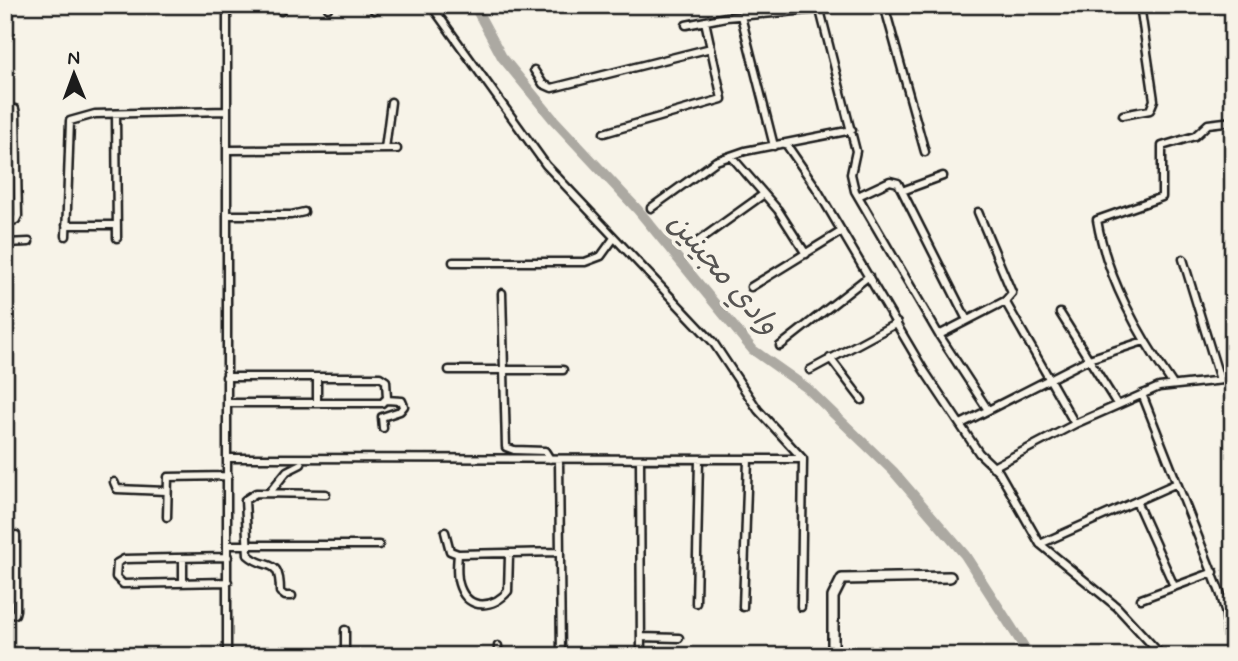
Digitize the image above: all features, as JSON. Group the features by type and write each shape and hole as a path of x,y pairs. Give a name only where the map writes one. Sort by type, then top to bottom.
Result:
{"street":[{"path":"143,5 181,5"},
{"path":"227,656 228,5"},
{"path":"431,5 546,164 713,342 758,410 803,459 801,607"},
{"path":"686,24 816,8 867,5"},
{"path":"884,5 925,152"},
{"path":"1123,115 1150,110 1154,100 1140,5"},
{"path":"1229,5 1233,43"},
{"path":"816,8 852,130 857,157 852,181 858,196 939,335 988,410"},
{"path":"741,16 774,146"},
{"path":"604,133 722,99 705,21"},
{"path":"534,70 543,84 552,89 711,48"},
{"path":"385,149 391,102"},
{"path":"5,108 15,109 16,114 18,216 11,223 5,223"},
{"path":"66,236 68,123 85,115 228,111"},
{"path":"116,114 117,238"},
{"path":"1172,383 1144,341 1118,286 1097,220 1162,197 1162,146 1195,136 1208,124 1233,121"},
{"path":"651,208 716,161 852,130"},
{"path":"786,144 842,231 923,369 979,453 999,472 1040,544 1117,607 1161,656"},
{"path":"228,150 397,149"},
{"path":"731,156 764,194 806,254"},
{"path":"902,191 943,176"},
{"path":"858,196 890,181 898,183 967,320"},
{"path":"693,245 764,194"},
{"path":"227,215 291,215 304,212"},
{"path":"939,335 1010,298 1011,288 978,212"},
{"path":"66,225 117,225"},
{"path":"751,286 842,231"},
{"path":"453,262 585,262 601,256 614,238"},
{"path":"5,243 29,243"},
{"path":"1183,259 1220,380"},
{"path":"780,346 869,276"},
{"path":"502,293 506,447 545,451 550,459"},
{"path":"1005,301 1075,424"},
{"path":"1060,313 1117,404"},
{"path":"810,370 897,323"},
{"path":"961,424 1089,359 1144,341"},
{"path":"831,359 862,400"},
{"path":"449,370 563,370"},
{"path":"226,377 383,378 386,381 386,400"},
{"path":"317,377 317,403"},
{"path":"993,467 1117,404 1172,383 1233,379"},
{"path":"1142,394 1230,615 1229,656"},
{"path":"227,403 402,401 404,406 400,411 384,414 381,419 383,428"},
{"path":"228,458 803,459"},
{"path":"559,459 561,656"},
{"path":"640,459 641,656"},
{"path":"696,603 699,459"},
{"path":"743,607 748,459"},
{"path":"269,493 287,471 301,464"},
{"path":"167,517 167,477 228,476"},
{"path":"114,482 117,489 166,491"},
{"path":"1040,544 1177,484"},
{"path":"292,596 285,596 280,592 279,574 274,566 251,558 245,545 245,500 250,494 327,494"},
{"path":"1136,501 1174,586"},
{"path":"445,532 450,551 458,554 560,552"},
{"path":"5,615 15,614 16,610 16,535"},
{"path":"228,545 379,545"},
{"path":"458,554 460,589 468,599 484,606 494,603 508,591 509,555"},
{"path":"228,557 119,561 116,577 123,584 228,582"},
{"path":"183,558 183,583"},
{"path":"1141,598 1213,572"},
{"path":"833,656 833,597 842,579 950,578"},
{"path":"345,630 345,656"},
{"path":"641,637 679,638"},
{"path":"498,646 498,656"}],"waterway":[{"name":"وادي مجينين","path":"474,5 502,57 553,119 638,210 753,350 807,388 893,471 965,555 1030,656"}]}
